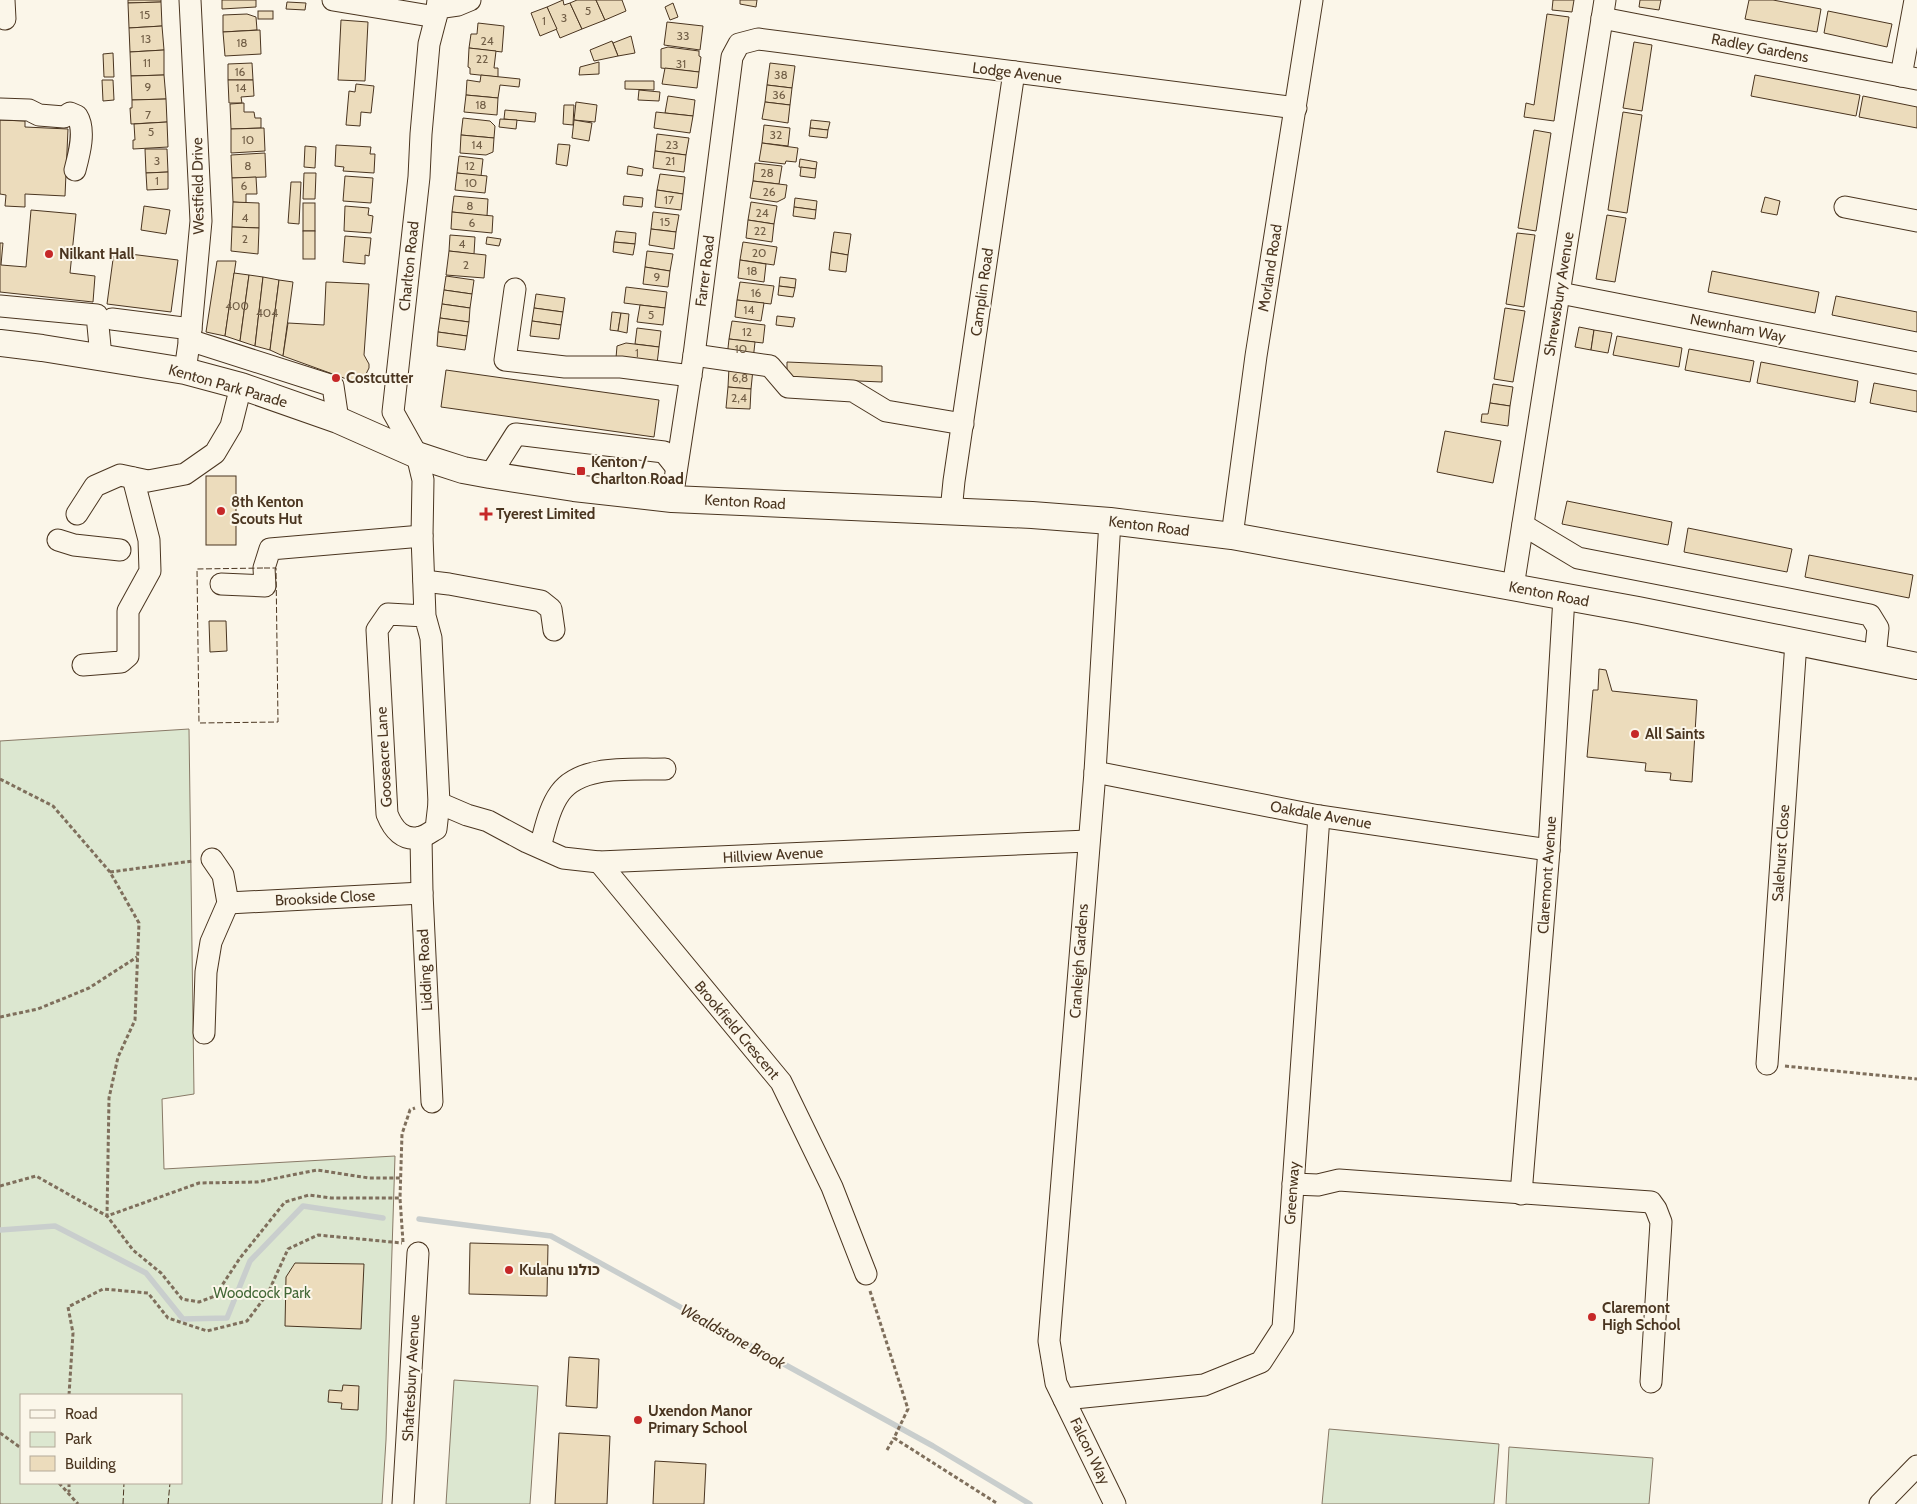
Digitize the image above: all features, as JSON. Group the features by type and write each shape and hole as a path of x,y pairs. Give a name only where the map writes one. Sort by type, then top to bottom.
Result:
{"main road":[{"name":"Kenton Park Parade","path":"0,343 185,371 241,386 338,420 417,455"},
{"name":"Kenton Road","path":"417,455 463,470 490,475 574,488 672,499 951,511 1110,521 1232,536 1644,611 1917,666"}],"street":[{"name":"Westfield Drive","path":"185,371 201,221 190,0"},
{"path":"333,0 437,8 458,5 470,0"},
{"name":"Morland Road","path":"1232,536 1256,356 1312,0"},
{"path":"1909,77 1915,0"},
{"name":"Charlton Road","path":"417,455 393,412 419,177 420,134 426,71 438,53 440,31 437,8"},
{"name":"Radley Gardens","path":"1604,9 1909,77"},
{"name":"Shrewsbury Avenue","path":"1514,587 1604,9"},
{"name":"Lodge Avenue","path":"739,44 758,39 1296,108"},
{"name":"Farrer Road","path":"672,499 694,355 732,57 739,44"},
{"name":"Camplin Road","path":"951,511 1014,72"},
{"path":"0,109 29,110 39,115 64,116 70,113 77,116 81,126 79,153 75,170"},
{"path":"1845,207 1917,221"},
{"path":"515,289 505,360 566,367 621,367 691,376"},
{"name":"Newnham Way","path":"1560,293 1917,363"},
{"path":"0,306 98,315 101,358"},
{"path":"112,319 190,334 333,386 338,420"},
{"path":"694,355 770,366 788,387 853,391 886,411 963,424"},
{"path":"77,514 95,486 120,475 148,481 185,474 215,453 231,426 241,386"},
{"path":"490,475 516,434 664,452 676,467"},
{"path":"417,455 423,480 422,536 425,616 432,638 439,803 428,833"},
{"path":"83,665 120,662 128,656 128,611 150,571 149,540 133,478"},
{"name":"Cranleigh Gardens","path":"1064,1399 1056,1383 1049,1341 1095,772 1110,521"},
{"path":"1523,525 1578,558 1870,615 1878,628 1875,657"},
{"path":"221,584 265,586 264,568 270,549 422,536"},
{"path":"58,540 74,545 120,550"},
{"path":"424,581 541,601 551,609 554,630"},
{"name":"Claremont Avenue","path":"1521,1194 1549,850 1570,651 1564,597"},
{"name":"Gooseacre Lane","path":"425,616 388,614 377,630 387,814 393,828 404,837 428,833"},
{"name":"Salehurst Close","path":"1767,1064 1796,642"},
{"path":"540,847 548,817 560,793 578,777 604,771 665,768"},
{"name":"Oakdale Avenue","path":"1095,772 1319,816 1549,850"},
{"name":"Hillview Avenue","path":"439,803 467,815 488,821 563,858 599,862 1088,841"},
{"path":"428,833 467,815"},
{"name":"Greenway","path":"1064,1399 1204,1385 1261,1362 1283,1328 1319,816"},
{"name":"Lidding Road","path":"428,833 422,893 432,1102"},
{"path":"204,1034 206,972 211,942 228,904 223,874 212,859"},
{"name":"Brookfield Crescent","path":"599,862 781,1082 832,1187 866,1274"},
{"name":"Brookside Close","path":"228,904 422,893"},
{"path":"1293,1184 1318,1185 1339,1180 1651,1202 1656,1208 1661,1222 1651,1382"},
{"name":"Shaftesbury Avenue","path":"403,1504 411,1248"},
{"name":"Falcon Way","path":"1064,1399 1115,1504"},
{"path":"1880,1504 1917,1466"}],"path":[{"path":"0,780 53,806 110,872 139,924 134,1020 118,1057 109,1098 107,1216"},
{"path":"110,872 212,859"},
{"path":"0,1017 38,1008 89,988 137,957"},
{"path":"1767,1064 1917,1079"},
{"path":"69,1394 73,1333 68,1307 103,1289 148,1293 168,1318 207,1330 247,1321 268,1293 288,1250 318,1235 411,1248 400,1198 402,1134 410,1110 432,1102"},
{"path":"107,1216 199,1183 257,1182 317,1170 369,1178 400,1178"},
{"path":"0,1186 36,1176 107,1216 133,1250 161,1273 182,1299 199,1302 215,1296 240,1258 285,1202 309,1195 330,1198 400,1198"},
{"path":"866,1274 872,1300 908,1409 887,1450"},
{"path":"0,1433 20,1447"},
{"path":"894,1438 998,1504"},
{"path":"59,1484 78,1504"},
{"path":"69,1484 69,1493"}],"green space":[{"name":"Woodcock Park","path":"189,729 194,1094 162,1099 164,1169 395,1156 386,1440 382,1504 0,1504 0,741"},
{"path":"454,1380 538,1386 530,1504 446,1504"},
{"path":"1329,1429 1499,1444 1494,1504 1322,1504"},
{"path":"1509,1447 1653,1458 1649,1504 1506,1504"}],"building":[{"path":"128,0 161,0 161,2 128,3"},
{"path":"222,0 256,0 256,7 222,9"},
{"path":"563,0 564,5 570,3 582,29 560,38 547,7"},
{"path":"577,0 596,0 605,20 582,29 570,3"},
{"path":"596,0 622,0 626,11 605,20"},
{"path":"740,0 757,0 756,7 740,4"},
{"path":"1553,0 1574,0 1572,12 1552,10"},
{"path":"1640,0 1661,0 1659,10 1639,7"},
{"path":"1749,0 1773,0 1821,9 1817,32 1745,19"},
{"path":"161,2 162,26 129,28 128,3"},
{"path":"287,2 306,3 305,10 286,9"},
{"path":"673,3 678,17 670,20 665,7"},
{"path":"547,7 557,29 540,36 531,13"},
{"path":"258,11 273,11 273,19 258,19"},
{"path":"1828,11 1892,24 1887,47 1824,33"},
{"path":"247,14 256,17 257,30 223,32 223,15"},
{"path":"1547,14 1569,17 1554,121 1524,117 1526,103 1534,105"},
{"path":"341,20 368,22 365,81 338,80"},
{"path":"667,22 703,26 700,50 664,45"},
{"path":"478,23 504,26 502,52 469,48 471,34 477,34"},
{"path":"162,26 164,50 130,52 129,28"},
{"path":"260,30 261,54 225,56 223,32"},
{"path":"631,36 635,53 618,56 613,43"},
{"path":"612,41 618,56 594,61 590,50"},
{"path":"1634,42 1652,45 1642,111 1623,108"},
{"path":"668,47 699,51 699,56 701,57 699,72 661,68 661,49"},
{"path":"469,48 496,51 494,68 498,68 498,77 470,74 470,68 468,67"},
{"path":"164,50 164,75 131,76 130,52"},
{"path":"113,53 114,77 104,77 103,54"},
{"path":"599,62 599,74 579,75 580,67"},
{"path":"252,63 253,80 228,80 228,64"},
{"path":"770,63 795,66 792,88 767,85"},
{"path":"665,68 699,72 697,88 662,84"},
{"path":"164,75 166,99 132,100 131,76"},
{"path":"481,75 520,79 519,87 500,85 498,98 466,95 467,80 480,82"},
{"path":"1755,75 1860,95 1856,116 1751,96"},
{"path":"102,80 113,80 114,100 103,101"},
{"path":"228,80 253,80 254,96 241,97 242,103 229,103"},
{"path":"625,81 654,81 654,90 625,89"},
{"path":"356,84 374,86 371,113 361,112 360,126 346,125 349,91 355,92"},
{"path":"767,85 792,88 790,105 765,102"},
{"path":"639,90 660,92 659,101 638,100"},
{"path":"466,95 498,98 497,115 464,112"},
{"path":"668,96 695,100 693,116 665,113"},
{"path":"1863,96 1917,107 1917,128 1859,117"},
{"path":"166,99 167,122 131,124 130,108 132,108 132,100"},
{"path":"576,102 597,105 595,122 574,120"},
{"path":"765,102 790,105 788,123 762,119"},
{"path":"244,103 244,112 254,112 255,118 261,118 261,128 231,129 230,104"},
{"path":"564,105 574,105 573,125 563,124"},
{"path":"505,110 536,113 535,122 504,119"},
{"path":"656,112 693,116 690,133 654,128"},
{"path":"1623,112 1642,115 1627,213 1608,210"},
{"path":"463,118 490,121 495,126 494,138 461,135"},
{"path":"500,119 517,120 516,129 499,127"},
{"path":"0,120 25,121 25,127 68,129 65,196 25,194 25,207 5,206 6,195 0,194"},
{"path":"574,120 592,123 589,141 572,138"},
{"path":"811,120 830,122 828,130 810,128"},
{"path":"167,122 168,147 133,149 133,140 135,140 134,124"},
{"path":"764,125 790,128 788,146 762,143"},
{"path":"264,128 265,151 231,153 231,129"},
{"path":"810,128 828,130 827,138 809,136"},
{"path":"1534,130 1551,133 1536,231 1518,228"},
{"path":"657,134 689,138 686,155 655,151"},
{"path":"461,135 494,138 493,152 486,155 460,153"},
{"path":"762,143 798,148 796,162 786,161 785,164 759,161"},
{"path":"558,144 570,145 567,166 556,164"},
{"path":"336,145 371,147 370,154 375,154 374,173 343,171 344,167 335,166"},
{"path":"305,146 316,147 315,168 304,167"},
{"path":"145,149 167,149 168,172 146,173"},
{"path":"655,151 686,155 684,172 653,168"},
{"path":"265,153 266,177 232,178 231,155"},
{"path":"459,156 483,159 481,176 457,173"},
{"path":"800,159 817,162 816,169 799,167"},
{"path":"755,163 782,166 779,184 753,181"},
{"path":"628,166 643,169 642,176 627,174"},
{"path":"801,167 816,169 815,178 800,176"},
{"path":"168,172 168,189 147,190 146,173"},
{"path":"304,173 316,173 315,199 303,199"},
{"path":"457,173 487,176 485,193 455,190"},
{"path":"660,174 685,177 683,194 657,190"},
{"path":"345,176 373,178 371,203 343,201"},
{"path":"256,177 257,194 246,194 246,203 233,202 232,178"},
{"path":"753,181 787,185 785,198 777,202 750,198"},
{"path":"291,182 301,182 299,224 288,223"},
{"path":"657,190 683,194 681,210 655,207"},
{"path":"454,196 488,199 487,216 452,212"},
{"path":"624,196 643,198 642,207 623,205"},
{"path":"1765,197 1780,201 1777,215 1761,212"},
{"path":"795,198 817,201 816,210 794,207"},
{"path":"233,202 259,203 259,228 232,227"},
{"path":"751,202 777,206 774,224 748,220"},
{"path":"303,203 315,203 315,231 303,231"},
{"path":"144,206 170,210 166,234 141,230"},
{"path":"345,206 369,208 368,215 373,216 371,233 344,231"},
{"path":"794,207 816,210 815,219 793,216"},
{"name":"Nilkant Hall","path":"31,210 76,214 70,273 95,276 93,302 0,292 0,243 3,243 1,265 26,267"},
{"path":"452,212 493,216 492,233 451,229"},
{"path":"653,212 679,215 676,232 651,229"},
{"path":"1607,215 1626,218 1615,282 1596,279"},
{"path":"748,220 774,224 772,242 746,238"},
{"path":"232,227 259,228 258,254 231,251"},
{"path":"651,229 676,232 674,249 649,245"},
{"path":"303,231 315,231 315,259 303,259"},
{"path":"616,231 636,233 635,244 614,242"},
{"path":"834,232 851,234 848,255 831,252"},
{"path":"1517,233 1535,235 1524,307 1506,304"},
{"path":"450,235 475,237 474,254 449,251"},
{"path":"345,236 371,238 369,256 365,255 365,264 343,262"},
{"path":"487,237 501,239 499,246 486,244"},
{"path":"614,242 635,244 633,255 613,252"},
{"path":"743,242 777,247 774,265 740,260"},
{"path":"449,251 486,255 484,278 446,275"},
{"path":"647,251 673,254 670,271 645,267"},
{"path":"114,252 178,260 171,312 107,304"},
{"path":"831,252 848,255 846,272 829,270"},
{"path":"740,260 766,264 764,282 738,278"},
{"path":"217,261 236,261 225,336 206,332"},
{"path":"645,267 670,271 668,287 643,284"},
{"path":"1712,271 1819,292 1815,313 1708,292"},
{"path":"234,273 249,275 240,341 225,336"},
{"path":"249,275 263,277 255,346 240,341"},
{"path":"446,276 474,280 472,294 444,290"},
{"path":"263,277 279,280 270,350 255,346"},
{"path":"780,277 796,279 795,288 779,286"},
{"path":"279,280 293,282 283,356 270,350"},
{"path":"326,282 369,284 364,355 369,368 364,378 360,381 352,381 283,356 288,323 324,325"},
{"path":"740,282 774,286 771,304 737,300"},
{"path":"779,286 795,288 793,297 778,295"},
{"path":"626,287 667,292 665,308 624,303"},
{"path":"444,290 472,294 470,308 442,304"},
{"path":"536,294 565,298 563,312 534,308"},
{"path":"1836,296 1917,312 1917,332 1832,315"},
{"path":"737,300 764,303 761,321 735,317"},
{"path":"442,304 470,308 469,322 440,318"},
{"path":"640,305 665,308 663,325 637,322"},
{"path":"534,308 563,312 561,325 532,321"},
{"path":"1505,308 1525,311 1513,382 1494,379"},
{"path":"612,312 621,313 618,331 610,330"},
{"path":"621,313 629,314 627,333 618,331"},
{"path":"777,316 795,318 793,327 776,325"},
{"path":"440,318 469,322 467,336 438,332"},
{"path":"532,321 561,325 559,339 530,336"},
{"path":"732,321 765,325 763,343 729,339"},
{"path":"1579,327 1594,330 1591,350 1575,347"},
{"path":"637,328 661,331 659,347 635,344"},
{"path":"1594,330 1612,333 1608,353 1591,350"},
{"path":"438,332 467,336 465,350 437,346"},
{"path":"1617,336 1682,348 1679,367 1613,355"},
{"path":"729,339 755,342 753,360 727,357"},
{"path":"626,343 659,347 657,364 616,358 617,346"},
{"path":"1689,349 1754,361 1750,382 1685,370"},
{"path":"787,362 882,366 882,382 787,378"},
{"path":"1761,362 1858,381 1855,402 1757,383"},
{"path":"729,367 753,369 751,389 728,387"},
{"path":"446,370 659,400 654,437 441,407"},
{"path":"1874,383 1917,391 1917,412 1870,403"},
{"path":"1493,384 1513,387 1510,406 1490,403"},
{"path":"728,387 751,389 750,409 726,408"},
{"path":"1490,403 1510,406 1508,426 1481,422 1482,414 1488,414"},
{"path":"1445,431 1501,441 1493,483 1437,472"},
{"name":"8th Kenton Scouts Hut","path":"206,476 236,476 236,545 206,545"},
{"path":"1567,501 1672,522 1668,545 1562,524"},
{"path":"1688,528 1792,549 1787,572 1684,552"},
{"path":"1809,555 1913,575 1909,598 1805,577"},
{"path":"209,621 226,621 227,651 210,652"},
{"path":"1599,669 1606,670 1612,691 1697,700 1692,782 1670,780 1671,773 1645,771 1646,763 1587,757 1593,690 1598,690"},
{"name":"Kulanu כולנו","path":"470,1243 548,1245 547,1296 469,1294"},
{"path":"295,1263 364,1264 361,1329 285,1326 286,1277"},
{"path":"569,1357 599,1359 597,1408 566,1406"},
{"path":"343,1385 359,1386 358,1410 341,1409 342,1403 328,1402 329,1390 342,1391"},
{"path":"559,1433 610,1436 607,1504 555,1504"},
{"path":"655,1461 706,1464 704,1504 653,1504"}],"waterway":[{"name":"Wealdstone Brook","path":"0,1230 55,1226 146,1273 183,1319 227,1318 250,1261 303,1206 383,1218"},
{"name":"Wealdstone Brook","path":"419,1219 551,1236 933,1446 1030,1504"}],"fence":[{"path":"264,568 276,568 278,722 199,723 197,569 264,568"},
{"path":"123,1504 124,1484"},
{"path":"168,1504 170,1484"}],"place":[{"name":"Nilkant Hall","path":"49,254"},
{"name":"Costcutter","path":"336,378"},
{"name":"Kenton / Charlton Road","path":"581,471"},
{"name":"8th Kenton Scouts Hut","path":"221,511"},
{"name":"Tyerest Limited","path":"486,514"},
{"name":"All Saints","path":"1635,734"},
{"name":"Kulanu כולנו","path":"509,1270"},
{"name":"Claremont High School","path":"1592,1317"},
{"name":"Uxendon Manor Primary School","path":"638,1420"}]}
